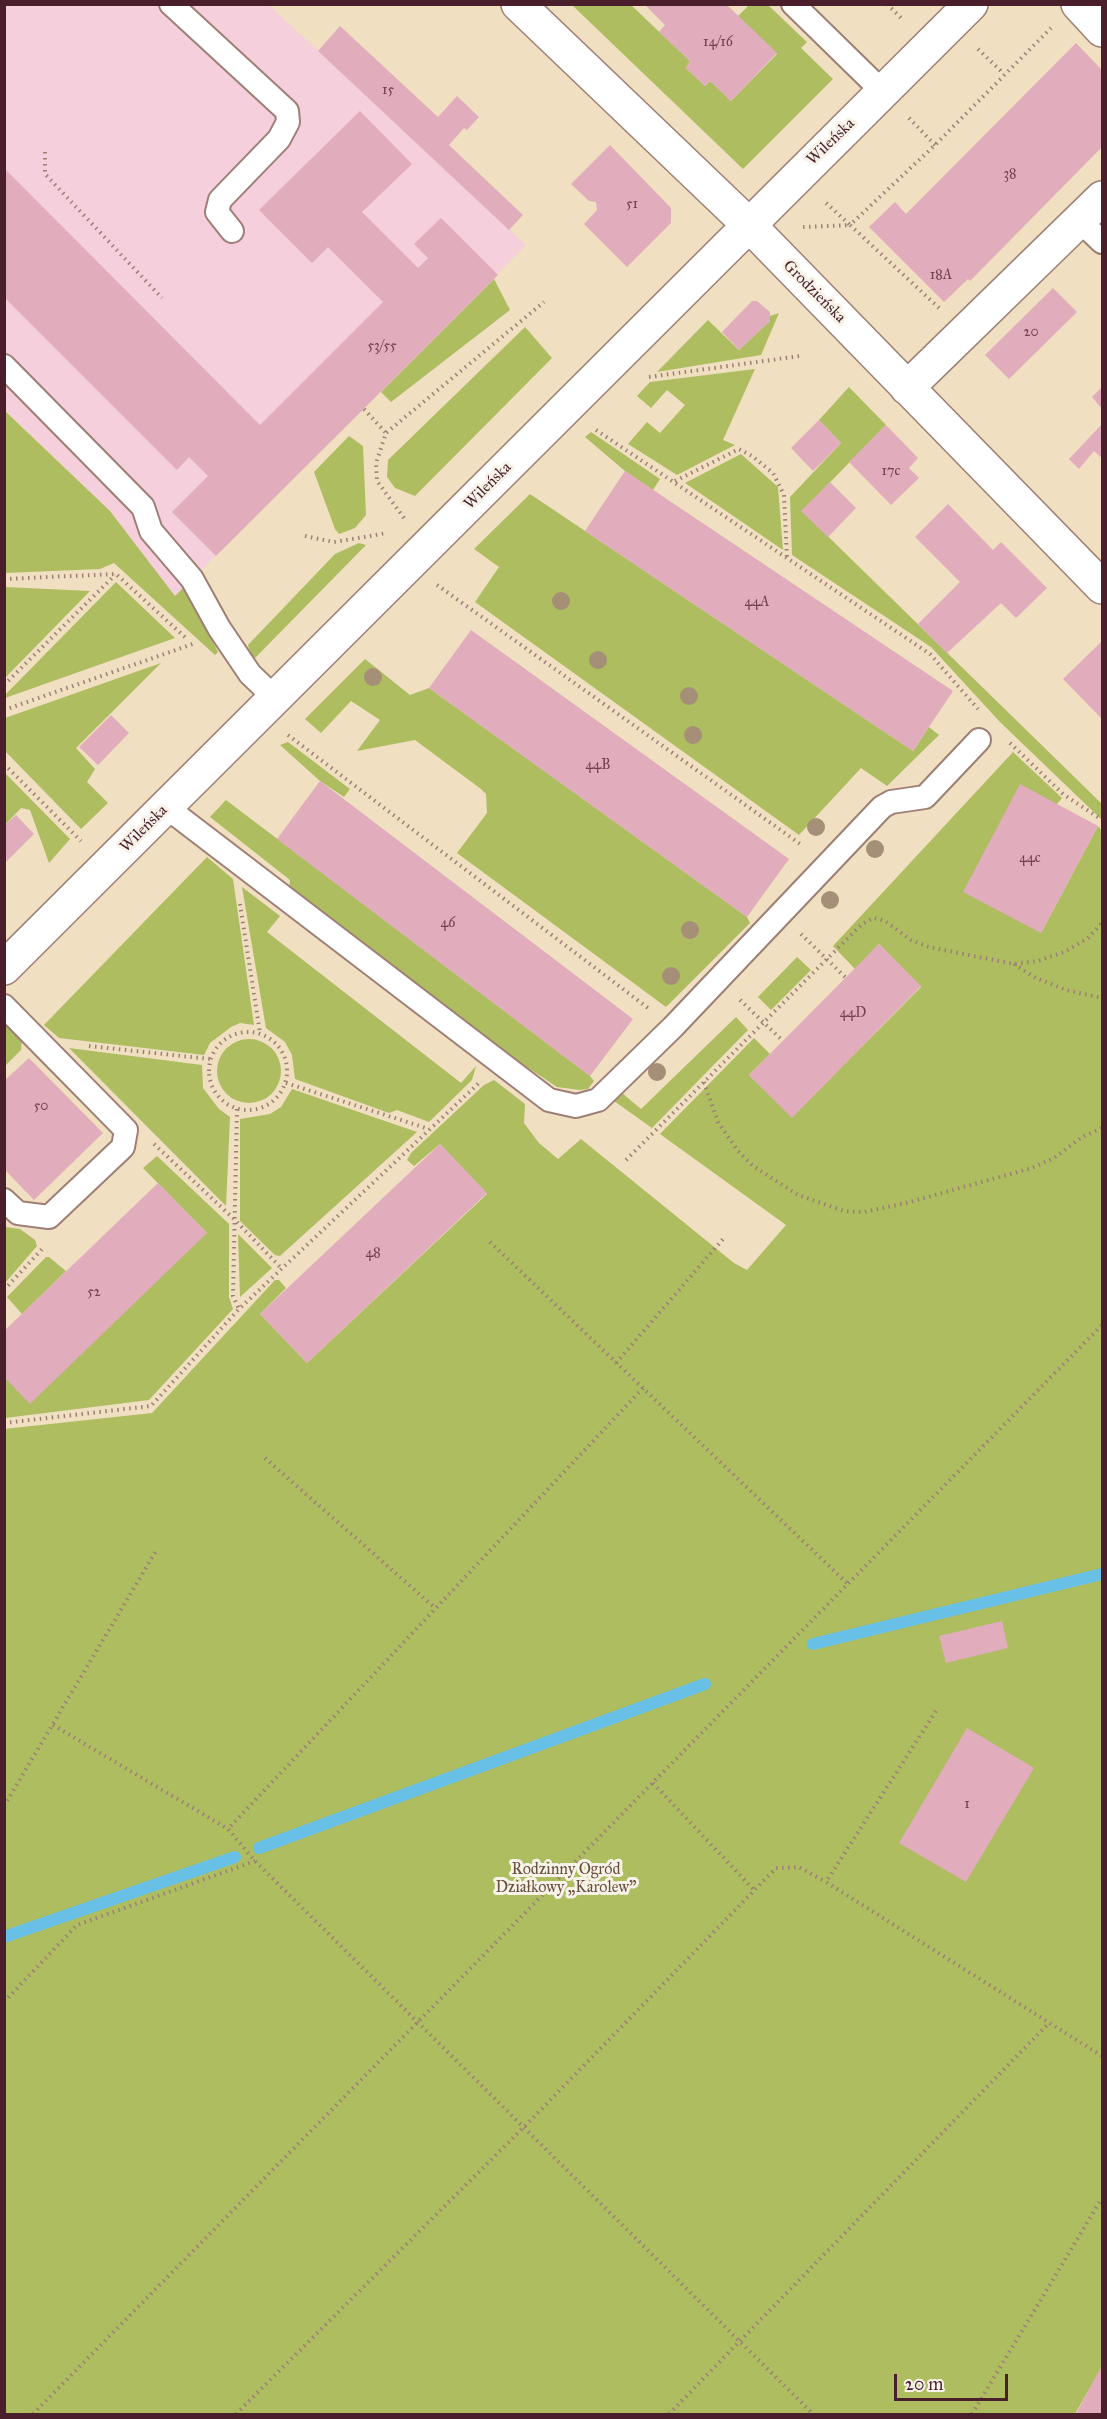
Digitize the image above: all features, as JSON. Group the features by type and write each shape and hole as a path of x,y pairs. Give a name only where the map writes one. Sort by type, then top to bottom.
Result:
{"street":[{"name":"Grodzieńska","path":"518,4 749,225 1102,587"},
{"name":"Wileńska","path":"4,968 972,4"},
{"path":"1066,15 1102,30"},
{"path":"907,388 1102,198"}],"lane":[{"path":"171,4 286,111 288,122 279,139 220,200 217,212 232,231"},
{"path":"793,4 883,92"},
{"path":"1079,220 1102,242"},
{"path":"4,366 143,507 151,531 192,579 219,628 250,674 276,699"},
{"path":"166,807 549,1100 563,1104 587,1105 598,1100 719,981 882,807 891,802 926,797 979,740"},
{"path":"4,1006 126,1130 123,1147 49,1217 18,1213 4,1200"}],"path":[{"path":"887,4 904,21"},
{"path":"793,228 850,225 935,145 1066,15"},
{"path":"976,46 1004,74"},
{"path":"906,115 935,145"},
{"path":"45,152 45,174 162,298"},
{"path":"822,200 943,312"},
{"path":"405,519 377,481 376,463 386,433 544,302"},
{"path":"648,378 800,356"},
{"path":"570,404 589,426 675,481 930,654 979,710"},
{"path":"364,409 386,433"},
{"path":"675,481 740,449 752,456 773,473 784,495 787,558"},
{"path":"305,536 334,542 390,533"},
{"path":"4,685 116,574"},
{"path":"4,579 116,574 201,651"},
{"path":"432,581 828,864"},
{"path":"4,710 193,644"},
{"path":"282,731 673,1027"},
{"path":"1008,741 1063,794 1102,820"},
{"path":"4,764 81,842"},
{"path":"238,862 237,889 260,1033"},
{"path":"781,915 846,978"},
{"path":"626,1160 862,924 874,918 885,921 910,940 928,947 1014,964 1038,961 1064,952 1088,938 1102,923"},
{"path":"1014,964 1036,978 1066,990 1102,998"},
{"path":"719,981 783,1041"},
{"path":"248,1031 260,1033 280,1047 288,1070 286,1083 272,1103 249,1111 237,1109 225,1104 216,1095 209,1072 210,1059 216,1048 230,1036 248,1031"},
{"path":"41,1042 210,1059"},
{"path":"4,1422 151,1406 240,1309 501,1062"},
{"path":"704,1082 718,1122 753,1166 798,1195 844,1211 864,1212 906,1203 1032,1168 1054,1158 1082,1137 1102,1128"},
{"path":"286,1083 430,1129"},
{"path":"237,1109 233,1296 240,1309"},
{"path":"125,1139 149,1140 234,1219 282,1269"},
{"path":"4,1290 46,1245 49,1217"},
{"path":"616,1363 723,1239"},
{"path":"490,1242 849,1585"},
{"path":"33,2415 1102,1325"},
{"path":"228,1829 434,1607 643,1388"},
{"path":"265,1458 434,1607"},
{"path":"4,1806 156,1551"},
{"path":"826,1882 936,1711"},
{"path":"54,1725 228,1829 255,1861 741,2340 813,2415"},
{"path":"653,1783 755,1892"},
{"path":"4,2002 76,1926 255,1861"},
{"path":"236,2415 525,2126 776,1868 799,1867 826,1882 1102,2056"},
{"path":"669,2415 1049,2023"},
{"path":"972,2415 1102,2198"}],"shaded area":[{"path":"4,5 269,5 526,245 175,596 110,511 5,410"}],"green space":[{"path":"572,5 631,5 690,61 686,68 705,86 710,81 731,101 777,54 738,16 749,5 768,5 807,42 801,48 833,79 743,169"},
{"path":"494,279 510,310 391,402 381,392"},
{"path":"779,313 761,355 657,372 708,320 739,350 770,321 770,316"},
{"path":"525,327 552,358 415,496 395,488 387,477 388,460"},
{"path":"755,369 723,440 735,445 677,475 628,444 647,422 660,433 685,405 667,390 651,408 637,396 650,382"},
{"path":"849,387 886,425 802,511 1102,804 1102,820 1000,722 931,647 792,555 790,497 841,443 819,420"},
{"path":"4,410 110,511 175,596 186,585 218,652 215,655 114,563 100,569 5,573"},
{"path":"591,432 660,479 653,490 625,471 585,437"},
{"path":"349,436 363,446 366,515 355,528 339,534 335,529 314,472"},
{"path":"741,454 778,487 783,550 685,483"},
{"path":"530,494 913,751 929,727 939,735 887,786 861,768 799,835 475,602 499,567 474,549"},
{"path":"359,543 366,545 255,658 250,654 248,645 335,554"},
{"path":"116,582 175,638 5,698 5,695"},
{"path":"4,587 90,591 5,678"},
{"path":"365,659 410,695 429,688 747,917 750,923 666,1007 457,853 487,813 486,794 481,789 415,740 357,751 380,720 351,701 321,733 305,719"},
{"path":"161,663 76,748 95,769 87,782 108,803 81,829 5,751 5,718"},
{"path":"288,742 350,789 344,797 320,781 280,745"},
{"name":"Rodzinny Ogród Działkowy „Karolew”","path":"1013,752 1062,798 1057,804 1041,933 1098,826 1102,831 1102,2367 1075,2414 5,2414 4,1429 152,1413 275,1280 279,1280 286,1288 260,1314 307,1363 487,1194 440,1144 414,1166 407,1160 411,1153 484,1085 494,1080 525,1104 524,1123 539,1143 558,1159 581,1139 734,1263 747,1270 786,1225 660,1134 754,1038 770,1054 749,1075 792,1117 921,987 879,944 855,969 833,946"},
{"path":"5,773 70,839 49,863 30,810 21,808 5,825"},
{"path":"226,800 590,1076 594,1081 588,1089 557,1087 494,1045 289,892 290,880 210,817"},
{"path":"207,857 233,879 254,1025 240,1023 231,1027 210,1043 204,1055 59,1038 44,1025"},
{"path":"242,887 280,916 267,932 461,1083 476,1066 472,1080 429,1122 397,1110 389,1113 295,1079 292,1055 285,1042 266,1028"},
{"path":"797,957 811,970 771,1010 758,997"},
{"path":"736,1017 748,1030 652,1128 614,1101 622,1093 641,1109"},
{"path":"5,1023 22,1040 21,1050 5,1066"},
{"path":"249,1039 267,1045 275,1053 281,1071 275,1089 267,1097 249,1103 231,1097 223,1089 217,1071 223,1053 231,1045"},
{"path":"69,1048 202,1065 203,1088 219,1109 230,1117 226,1206"},
{"path":"292,1089 417,1132 280,1256 275,1255 240,1221 240,1119 270,1114 281,1107"},
{"path":"157,1156 229,1224 229,1297 233,1309 149,1400 5,1418 4,1377 207,1233 143,1168"},
{"path":"5,1227 20,1229 35,1240 37,1246 5,1283"},
{"path":"238,1234 272,1268 240,1297"},
{"path":"46,1257 66,1271 22,1314 7,1297"}],"building":[{"path":"644,4 726,4 777,53 731,101 710,81 705,86 686,68 690,61 659,32 665,25"},
{"path":"340,26 438,117 457,96 479,117 467,130 464,128 449,145 523,215 509,230 318,51"},
{"path":"1076,43 1102,70 1102,147 970,281 968,279 944,302 869,227 895,202 906,214"},
{"path":"360,111 412,164 362,212 418,268 428,258 414,244 441,218 498,275 216,556 172,512 208,476 189,457 177,470 4,297 4,168 260,425 383,302 328,247 312,263 259,210"},
{"path":"610,145 671,208 671,223 627,267 584,224 597,210 596,202 589,201 571,184"},
{"path":"1053,288 1077,312 1009,379 985,355"},
{"path":"752,301 757,301 770,312 770,321 739,350 722,332"},
{"path":"1102,387 1102,409 1092,397"},
{"path":"819,420 841,443 813,471 791,448"},
{"path":"1102,424 1102,458 1094,451 1079,469 1069,459"},
{"path":"886,425 918,458 909,468 919,478 891,505 849,462"},
{"path":"625,471 953,691 913,751 585,531"},
{"path":"830,482 856,508 828,537 801,511"},
{"path":"948,504 993,550 1001,542 1047,588 1016,618 1001,603 947,653 918,624 960,582 915,537"},
{"path":"471,630 789,859 747,917 429,688"},
{"path":"1102,643 1102,719 1063,679"},
{"path":"111,715 129,733 98,765 79,747"},
{"path":"320,781 633,1019 590,1076 277,839"},
{"path":"1020,784 1098,826 1041,933 963,892"},
{"path":"16,815 34,834 4,864 4,826"},
{"path":"879,944 921,986 792,1118 749,1075"},
{"path":"29,1058 103,1133 34,1200 4,1169 4,1081"},
{"path":"440,1144 487,1193 307,1363 260,1314"},
{"path":"158,1183 207,1233 30,1404 4,1377 4,1331"},
{"path":"1002,1621 1008,1648 946,1663 939,1636"},
{"path":"967,1728 1034,1768 966,1882 899,1843"},
{"path":"1102,2365 1102,2414 1076,2414"}],"waterway":[{"path":"813,1644 1102,1574"},
{"path":"259,1848 705,1684"},
{"path":"4,1937 235,1857"}]}
